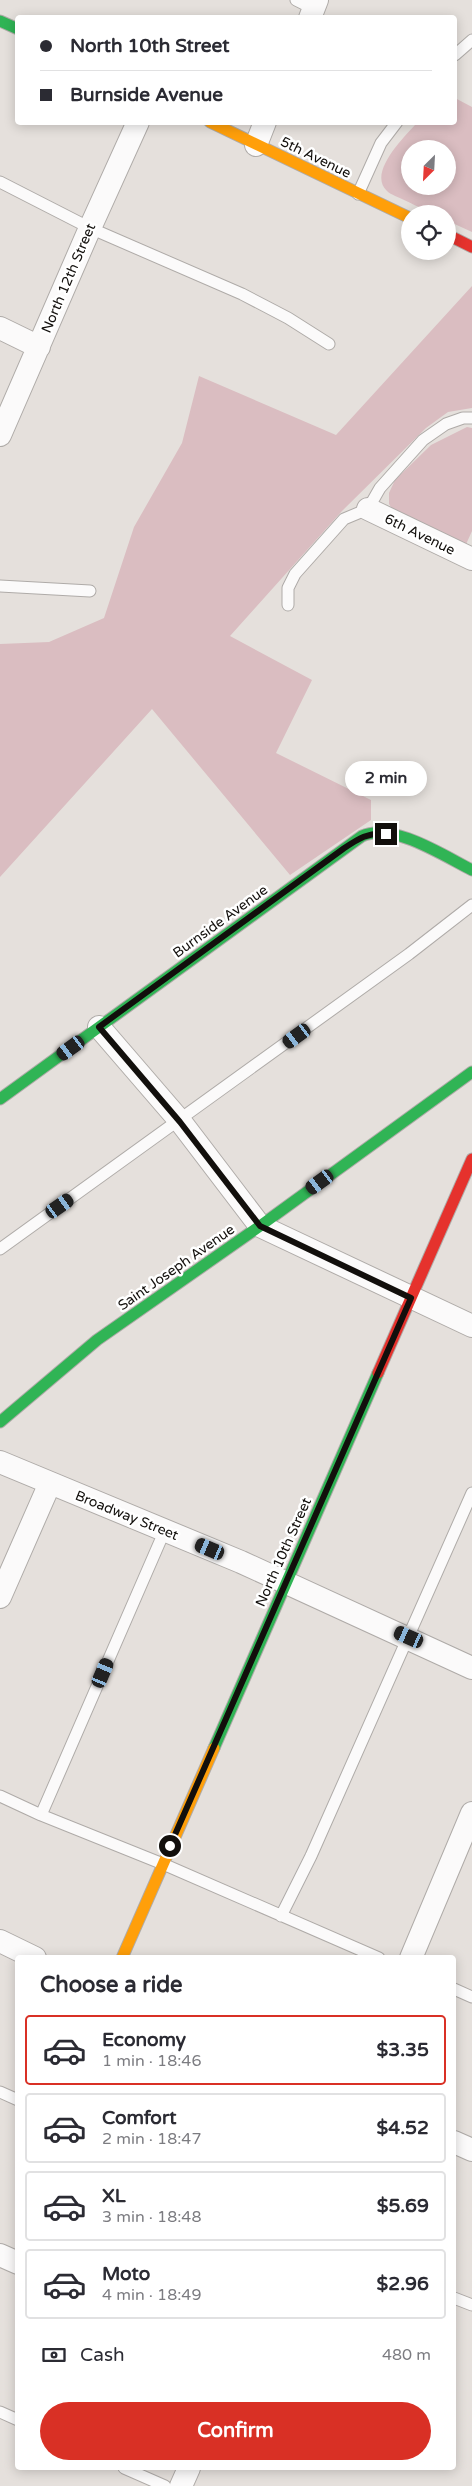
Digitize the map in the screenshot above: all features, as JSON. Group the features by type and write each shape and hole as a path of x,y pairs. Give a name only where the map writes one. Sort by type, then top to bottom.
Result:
{"street":[{"path":"0,21 15,28"},
{"name":"North 12th Street","path":"0,435 137,125"},
{"name":"5th Avenue","path":"216,125 401,214"},
{"path":"256,145 264,125"},
{"path":"456,239 472,247"},
{"path":"0,328 39,346"},
{"name":"6th Avenue","path":"368,509 472,559"},
{"name":"Burnside Avenue","path":"0,1099 343,849 365,835 374,833 386,834 415,842 472,870"},
{"path":"99,1027 180,1122 260,1226 472,1326"},
{"name":"Saint Joseph Avenue","path":"0,1422 98,1340 260,1226 472,1072"},
{"name":"North 10th Street","path":"123,1955 472,1159"},
{"name":"Broadway Street","path":"0,1462 286,1582 409,1637 472,1668"},
{"path":"0,1597 50,1483"},
{"path":"412,1955 472,1813"},
{"path":"0,1941 29,1955"},
{"path":"456,2143 472,2150"},
{"path":"0,2255 15,2262"},
{"path":"181,2486 188,2470"}],"lane":[{"path":"457,54 472,40"},
{"path":"358,194 381,143 395,125"},
{"path":"0,182 90,228 242,294 288,318 329,344"},
{"path":"288,605 288,588 295,574 344,519 368,509 380,488 423,440 446,424 463,418 472,418"},
{"path":"0,586 90,591"},
{"path":"0,1249 180,1122 409,954 472,905"},
{"path":"281,1916 311,1856 472,1493"},
{"path":"41,1816 164,1530"},
{"path":"0,1796 41,1816 163,1864 372,1955"},
{"path":"456,1990 472,1997"},
{"path":"0,2092 15,2099"},
{"path":"456,2299 472,2305"},
{"path":"0,2412 15,2419"},
{"path":"129,2470 165,2486"}],"shaded area":[{"path":"457,99 472,107 472,232 456,225 456,205 414,205 391,194 382,183 385,165 401,140 401,195 456,195 456,140 401,140 415,125 457,125"},
{"path":"472,286 472,408 448,412 426,428 342,511 230,636 312,680 276,753 371,800 371,820 290,875 152,709 0,877 0,644 49,642 104,618 134,527 182,443 199,376 336,435"},
{"path":"467,427 472,428 472,531 463,551 397,517 389,504 389,493 395,480 431,445"}],"traffic: fast":[{"path":"0,21 15,28"},
{"path":"0,1099 362,836 374,833 388,833 403,837 433,849 472,870"},
{"path":"0,1422 97,1340 260,1226 472,1072"},
{"path":"214,1748 378,1373"}],"traffic: slow":[{"path":"216,125 401,214"},
{"path":"123,1955 214,1748"}],"traffic: jam":[{"path":"456,239 472,247"},
{"path":"378,1373 472,1159"}],"route":[{"path":"170,1846 411,1298 260,1226 180,1122 99,1027 343,849 365,835 374,833 386,834"}]}
